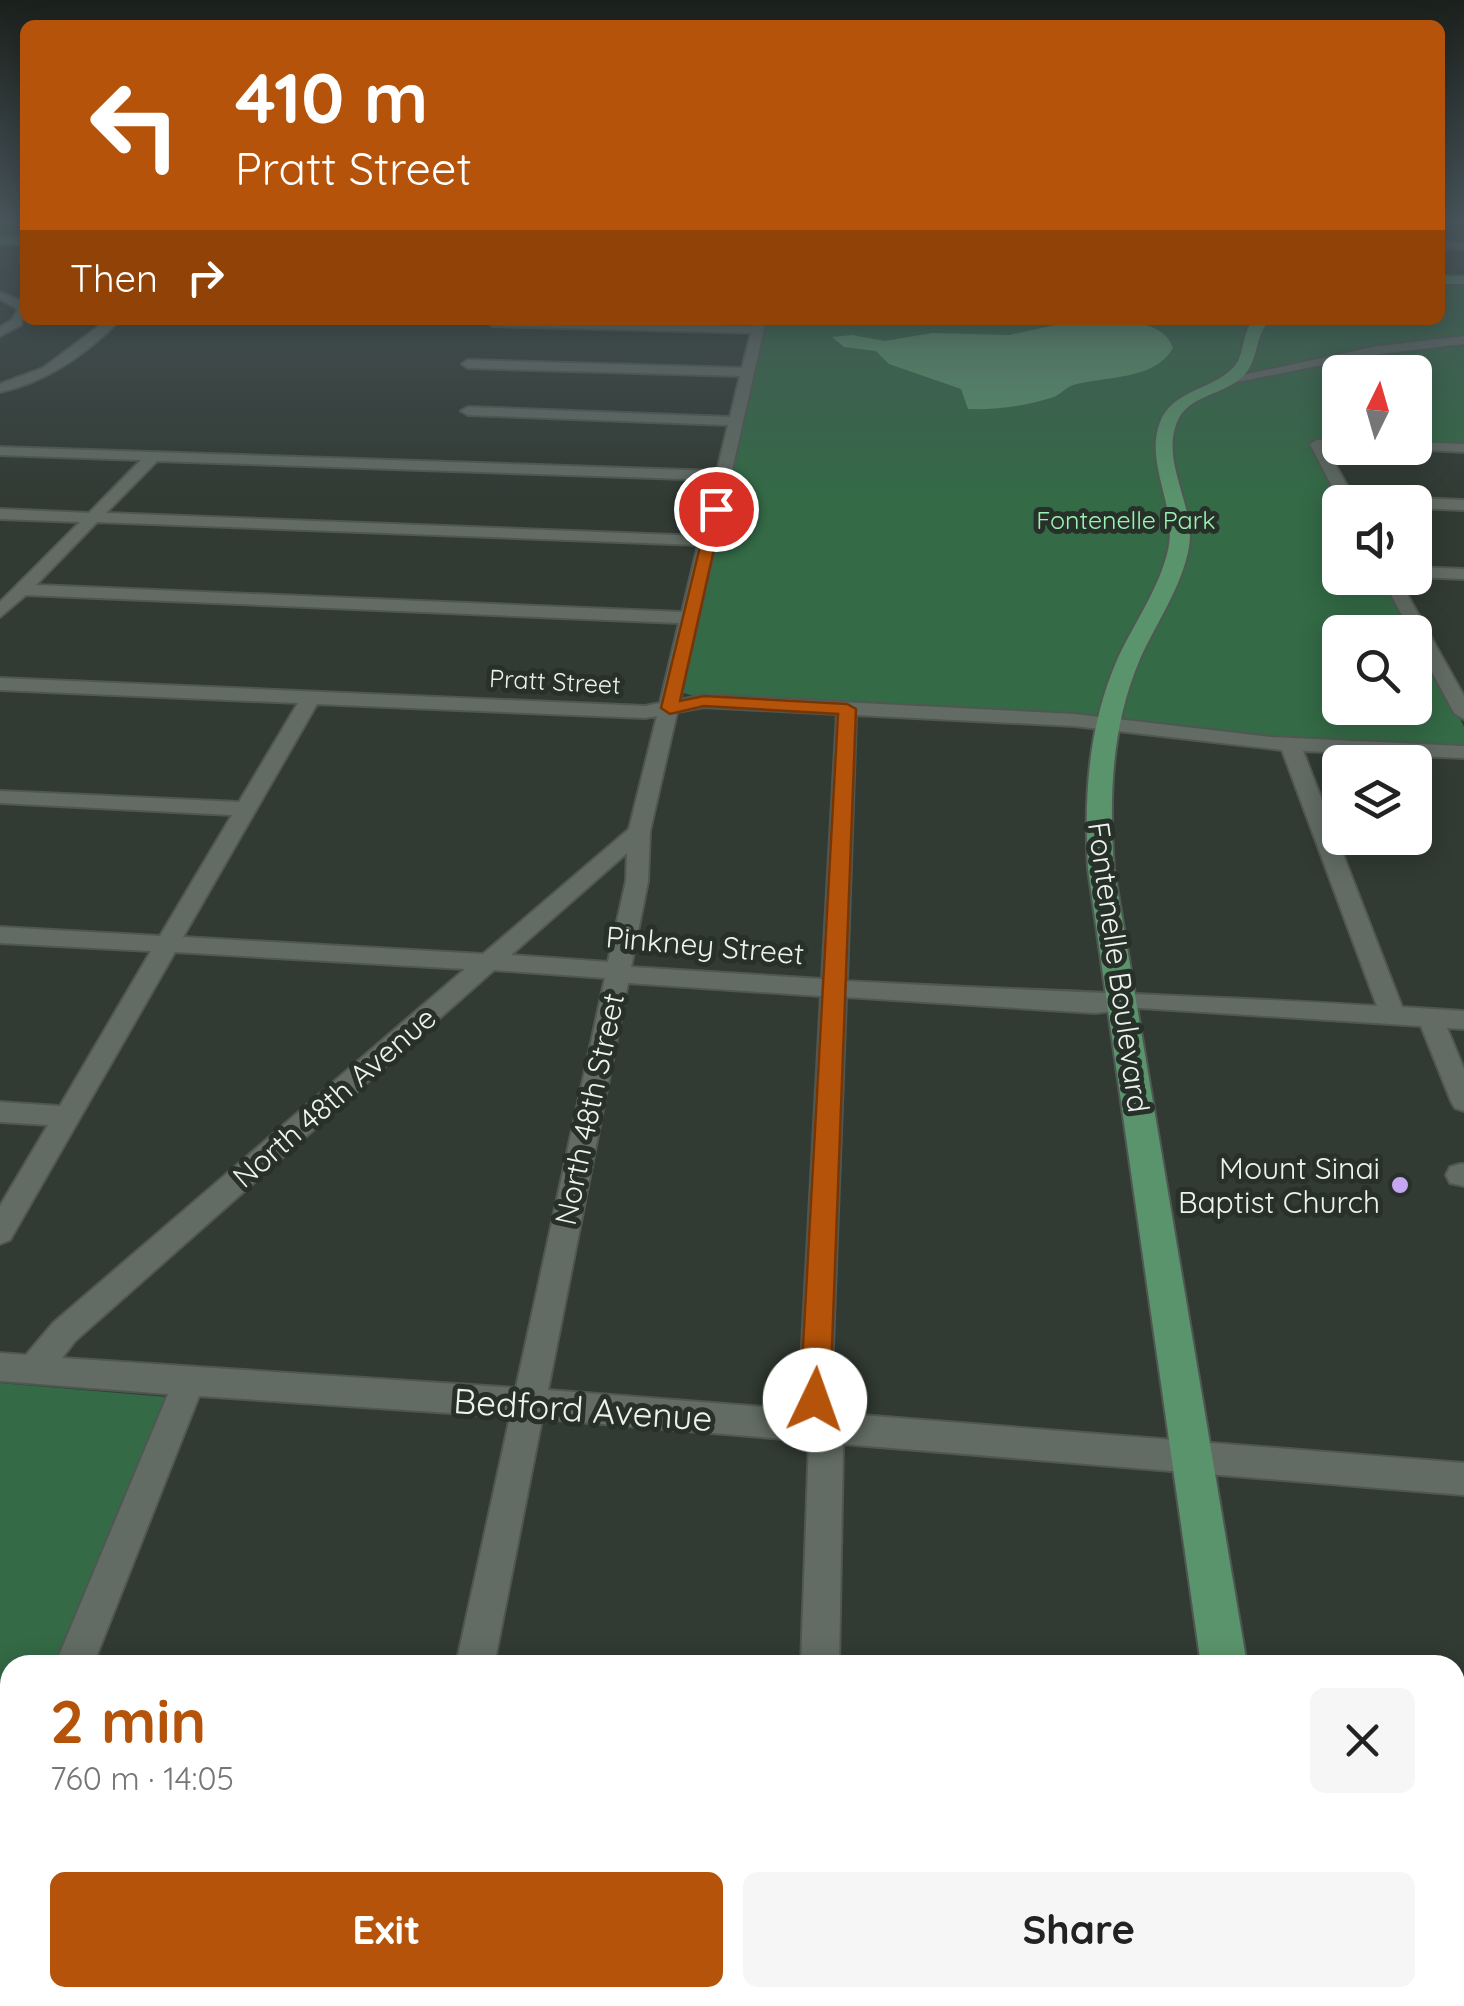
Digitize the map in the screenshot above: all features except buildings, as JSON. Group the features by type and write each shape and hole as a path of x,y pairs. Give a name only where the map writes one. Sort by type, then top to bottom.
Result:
{"main road":[{"path":"1234,375 1256,325"},
{"name":"Fontenelle Boulevard","path":"1222,1655 1098,837 1098,779 1105,724 1126,665 1180,543 1179,513 1166,446 1168,422 1192,396 1234,375"}],"street":[{"path":"0,340 6,336 0,332 20,317"},
{"path":"3,386 34,380 108,325"},
{"name":"North 48th Street","path":"477,1655 638,881 639,831 758,325"},
{"path":"1234,375 1262,374 1373,350 1464,340"},
{"path":"468,364 748,372"},
{"path":"468,411 736,420"},
{"path":"1432,447 1464,448"},
{"path":"0,451 723,476"},
{"path":"0,612 153,456"},
{"path":"1432,504 1464,505"},
{"path":"0,514 708,541"},
{"path":"1432,573 1464,574"},
{"path":"21,590 690,618"},
{"path":"1399,595 1464,713"},
{"name":"Pratt Street","path":"0,684 646,712 704,701 1105,724 1290,744 1464,752"},
{"path":"0,1232 311,697"},
{"path":"820,1655 828,1450 815,1400 847,709"},
{"path":"1290,744 1394,1016"},
{"path":"0,797 246,809"},
{"name":"North 48th Avenue","path":"34,1370 64,1332 639,831"},
{"name":"Pinkney Street","path":"0,935 490,962 1095,1004 1122,1002 1464,1020"},
{"path":"1430,1018 1464,1100"},
{"path":"0,1112 66,1116"},
{"name":"Bedford Avenue","path":"0,1367 528,1403 1464,1479"},
{"path":"78,1655 189,1381"}],"green space":[{"name":"Fontenelle Park","path":"1445,317 1464,317 1464,445 1432,444 1432,355 1322,355 1322,441 1310,441 1336,485 1322,485 1322,595 1401,595 1411,615 1322,615 1322,725 1432,725 1432,660 1464,727 1464,748 1231,736 1093,715 694,696 680,692 763,325 1445,325"},
{"path":"0,1383 167,1397 62,1655 0,1655"}],"shaded area":[{"path":"1055,325 1146,325 1167,337 1173,348 1154,366 1128,376 1073,385 1054,397 1033,403 968,409 961,389 889,364 876,351 844,347 832,337 852,335 885,341 932,333 1009,335"}],"place":[{"name":"Mount Sinai Baptist Church","path":"1400,1185"}],"route":[{"path":"716,509 670,708 704,701 847,709 815,1400"}]}
